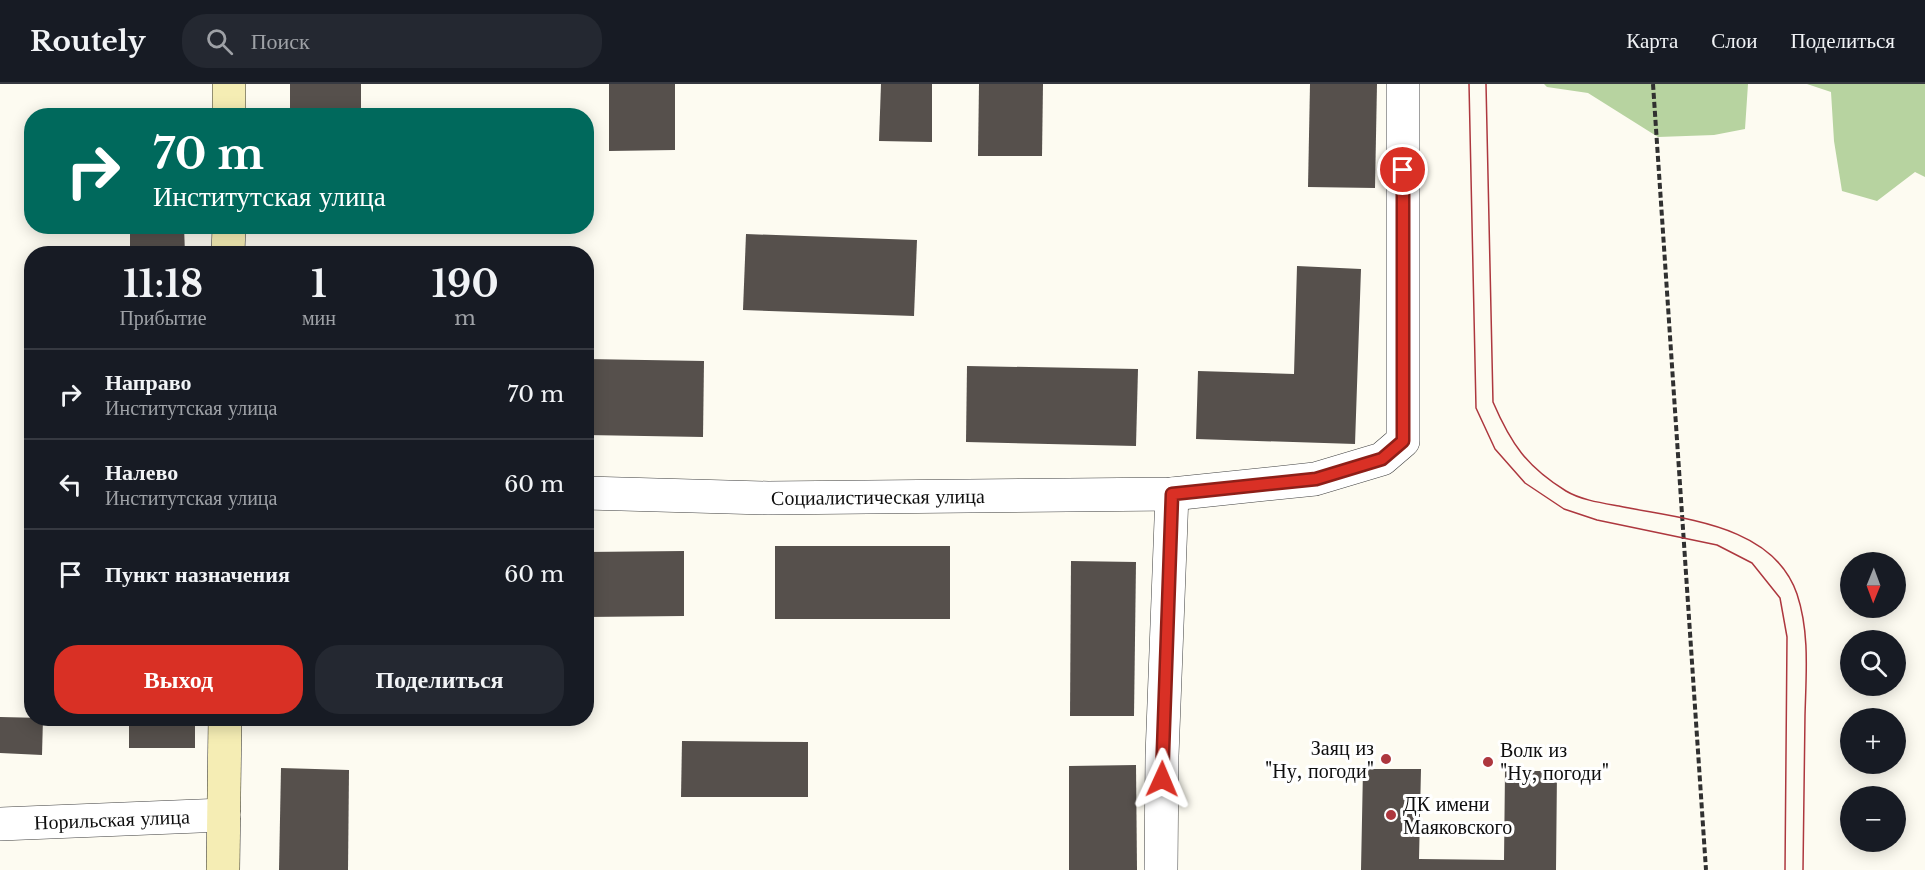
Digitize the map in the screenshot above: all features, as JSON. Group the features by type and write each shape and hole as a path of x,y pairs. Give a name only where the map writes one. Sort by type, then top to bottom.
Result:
{"main road":[{"path":"229,84 229,108"},
{"path":"223,870 225,726"}],"street":[{"name":"Социалистическая улица","path":"594,493 768,498 1172,494 1316,479 1382,459 1403,441 1403,84"},
{"path":"1161,870 1162,756 1172,494"},
{"name":"Норильская улица","path":"0,824 224,815"}],"path":[{"path":"1653,84 1706,870"}],"green space":[{"path":"1544,84 1748,84 1745,129 1714,135 1658,137 1588,93 1547,87"},
{"path":"1807,84 1925,84 1925,177 1915,172 1877,201 1842,191 1834,141 1831,92"}],"building":[{"path":"290,84 361,84 361,108 290,108"},
{"path":"609,84 675,84 675,150 609,151"},
{"path":"881,84 932,84 932,142 879,141"},
{"path":"979,84 1043,84 1042,156 978,156"},
{"path":"1310,84 1377,84 1375,188 1308,187"},
{"path":"130,234 184,234 185,246 130,246"},
{"path":"746,234 917,240 914,316 743,310"},
{"path":"1297,266 1361,269 1355,444 1196,439 1198,371 1294,374"},
{"path":"594,359 704,361 703,437 594,435"},
{"path":"967,366 1138,369 1136,446 966,442"},
{"path":"775,546 950,546 950,619 775,619"},
{"path":"684,551 684,616 594,617 594,552"},
{"path":"1071,561 1136,562 1134,716 1070,716"},
{"path":"0,717 24,718 24,726 43,726 42,755 0,753"},
{"path":"129,726 195,726 195,748 129,748"},
{"path":"682,741 808,742 808,797 681,797"},
{"path":"1136,765 1137,870 1069,870 1069,766"},
{"path":"281,768 349,770 348,870 279,870"},
{"name":"ДК имени Маяковского","path":"1363,769 1421,769 1419,859 1504,860 1505,771 1557,771 1556,870 1361,870"}],"tram line":[{"path":"1469,84 1476,408 1495,449 1525,483 1564,509 1597,520 1717,545 1752,563 1780,598 1787,637 1785,870"},
{"path":"1486,84 1493,402 1522,453 1541,473 1566,491 1592,501 1721,528 1746,538 1768,552 1785,570 1797,594 1806,639 1803,870"}],"place":[{"name":"Заяц из \"Ну, погоди\"","path":"1386,759"},
{"name":"Волк из \"Ну, погоди\"","path":"1488,762"},
{"name":"ДК имени Маяковского","path":"1391,815"}],"route":[{"path":"1162,779 1172,494 1316,479 1382,459 1403,441 1403,170"}]}
